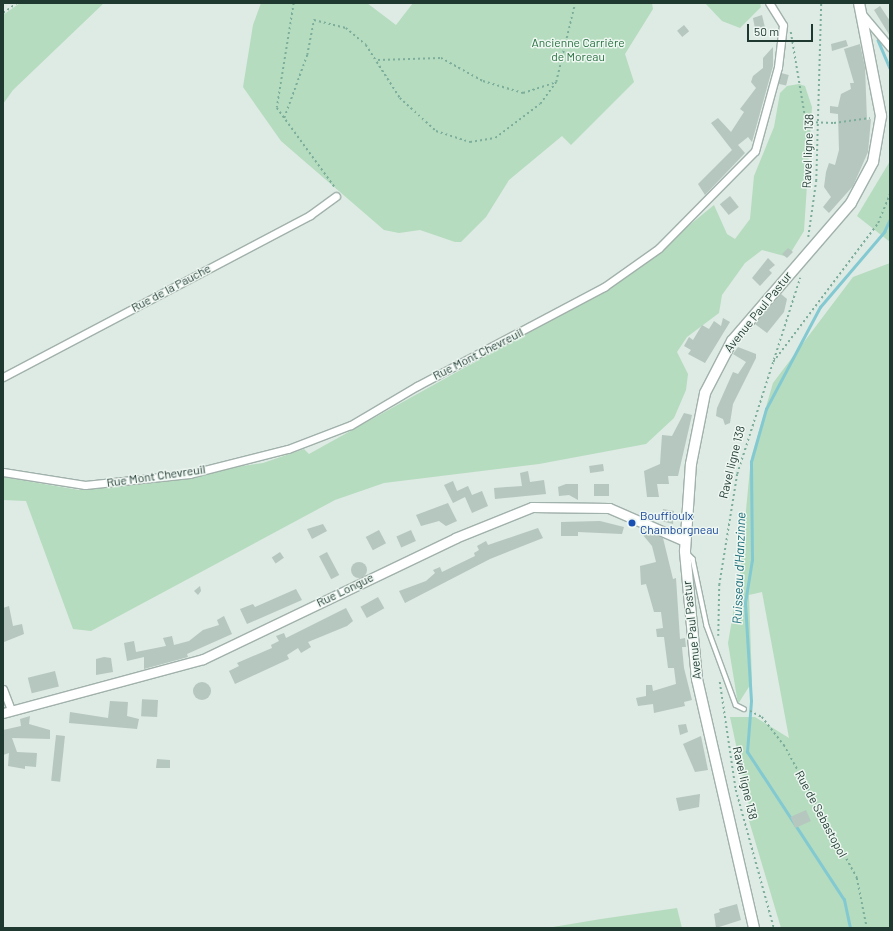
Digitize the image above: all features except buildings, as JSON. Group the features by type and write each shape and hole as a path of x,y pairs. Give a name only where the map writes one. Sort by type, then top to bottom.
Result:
{"main road":[{"name":"Avenue Paul Pastur","path":"754,928 697,679 685,541 697,428 714,371 732,340 851,203 866,180 879,146 881,116 860,8"}],"street":[{"path":"769,3 783,25"},
{"path":"860,8 890,46"},
{"name":"Rue Mont Chevreuil","path":"3,472 85,485 189,474 288,448 351,425 417,386 604,287 659,248 755,151 778,67 783,25"},
{"name":"Rue de la Pauche","path":"3,377 310,215 336,196"},
{"name":"Rue Longue","path":"7,712 203,659 454,538 532,507 610,508 685,541"},
{"path":"3,688 7,712"}],"lane":[{"path":"685,552 693,559 707,626 736,705 744,709"}],"path":[{"path":"3,13 17,3"},
{"path":"294,3 277,108 336,187 336,196"},
{"path":"284,118 307,55 314,20 346,28 378,60 400,98 436,131 470,142 495,138 540,104 556,82 575,3"},
{"name":"Ravel ligne 138","path":"808,241 816,181 821,3"},
{"path":"783,25 792,33 806,122 834,123 881,116"},
{"path":"378,60 441,58 483,81 523,93 556,82"},
{"path":"772,364 878,223 890,194"},
{"name":"Ravel ligne 138","path":"718,638 719,585 731,503 746,440 772,364 801,271"},
{"name":"Ravel ligne 138","path":"720,678 736,790 774,928"},
{"name":"Rue de Sebastopol","path":"753,712 762,717 784,744 857,878 867,928"},
{"path":"777,928 802,928"}],"green space":[{"path":"20,3 104,3 13,90 3,104 3,15"},
{"name":"Ancienne Carrière de Moreau","path":"261,3 367,3 396,25 413,3 652,3 653,9 625,54 634,82 571,145 562,136 509,180 486,217 461,242 455,242 420,230 399,233 384,230 281,141 243,87 253,25"},
{"path":"705,3 760,3 761,7 740,28 722,21"},
{"path":"799,84 805,86 812,107 804,231 788,257 762,250 745,263 722,295 719,313 687,337 677,352 688,374 686,390 674,418 646,444 539,464 384,483 335,500 91,631 73,629 26,501 3,500 3,477 79,490 263,463 304,449 309,454 621,281 714,205 727,234 735,239 750,219 754,176 774,127 780,93 787,86"},
{"path":"890,161 890,242 857,216"},
{"path":"890,263 890,928 781,928 747,814 749,805 730,717 755,717 789,738 762,592 749,595 752,682 738,704 728,643 740,573 751,458 773,383 853,277"},
{"path":"677,908 682,928 547,928 601,919"}],"waterway":[{"name":"Ruisseau d'Hanzinne","path":"878,40 890,68"},
{"name":"Ruisseau d'Hanzinne","path":"850,928 844,900 747,752 751,701 745,603 752,560 751,462 766,409 820,307 884,232 890,219"}],"place":[{"name":"Bouffioulx Chamborgneau","path":"632,523"}]}
